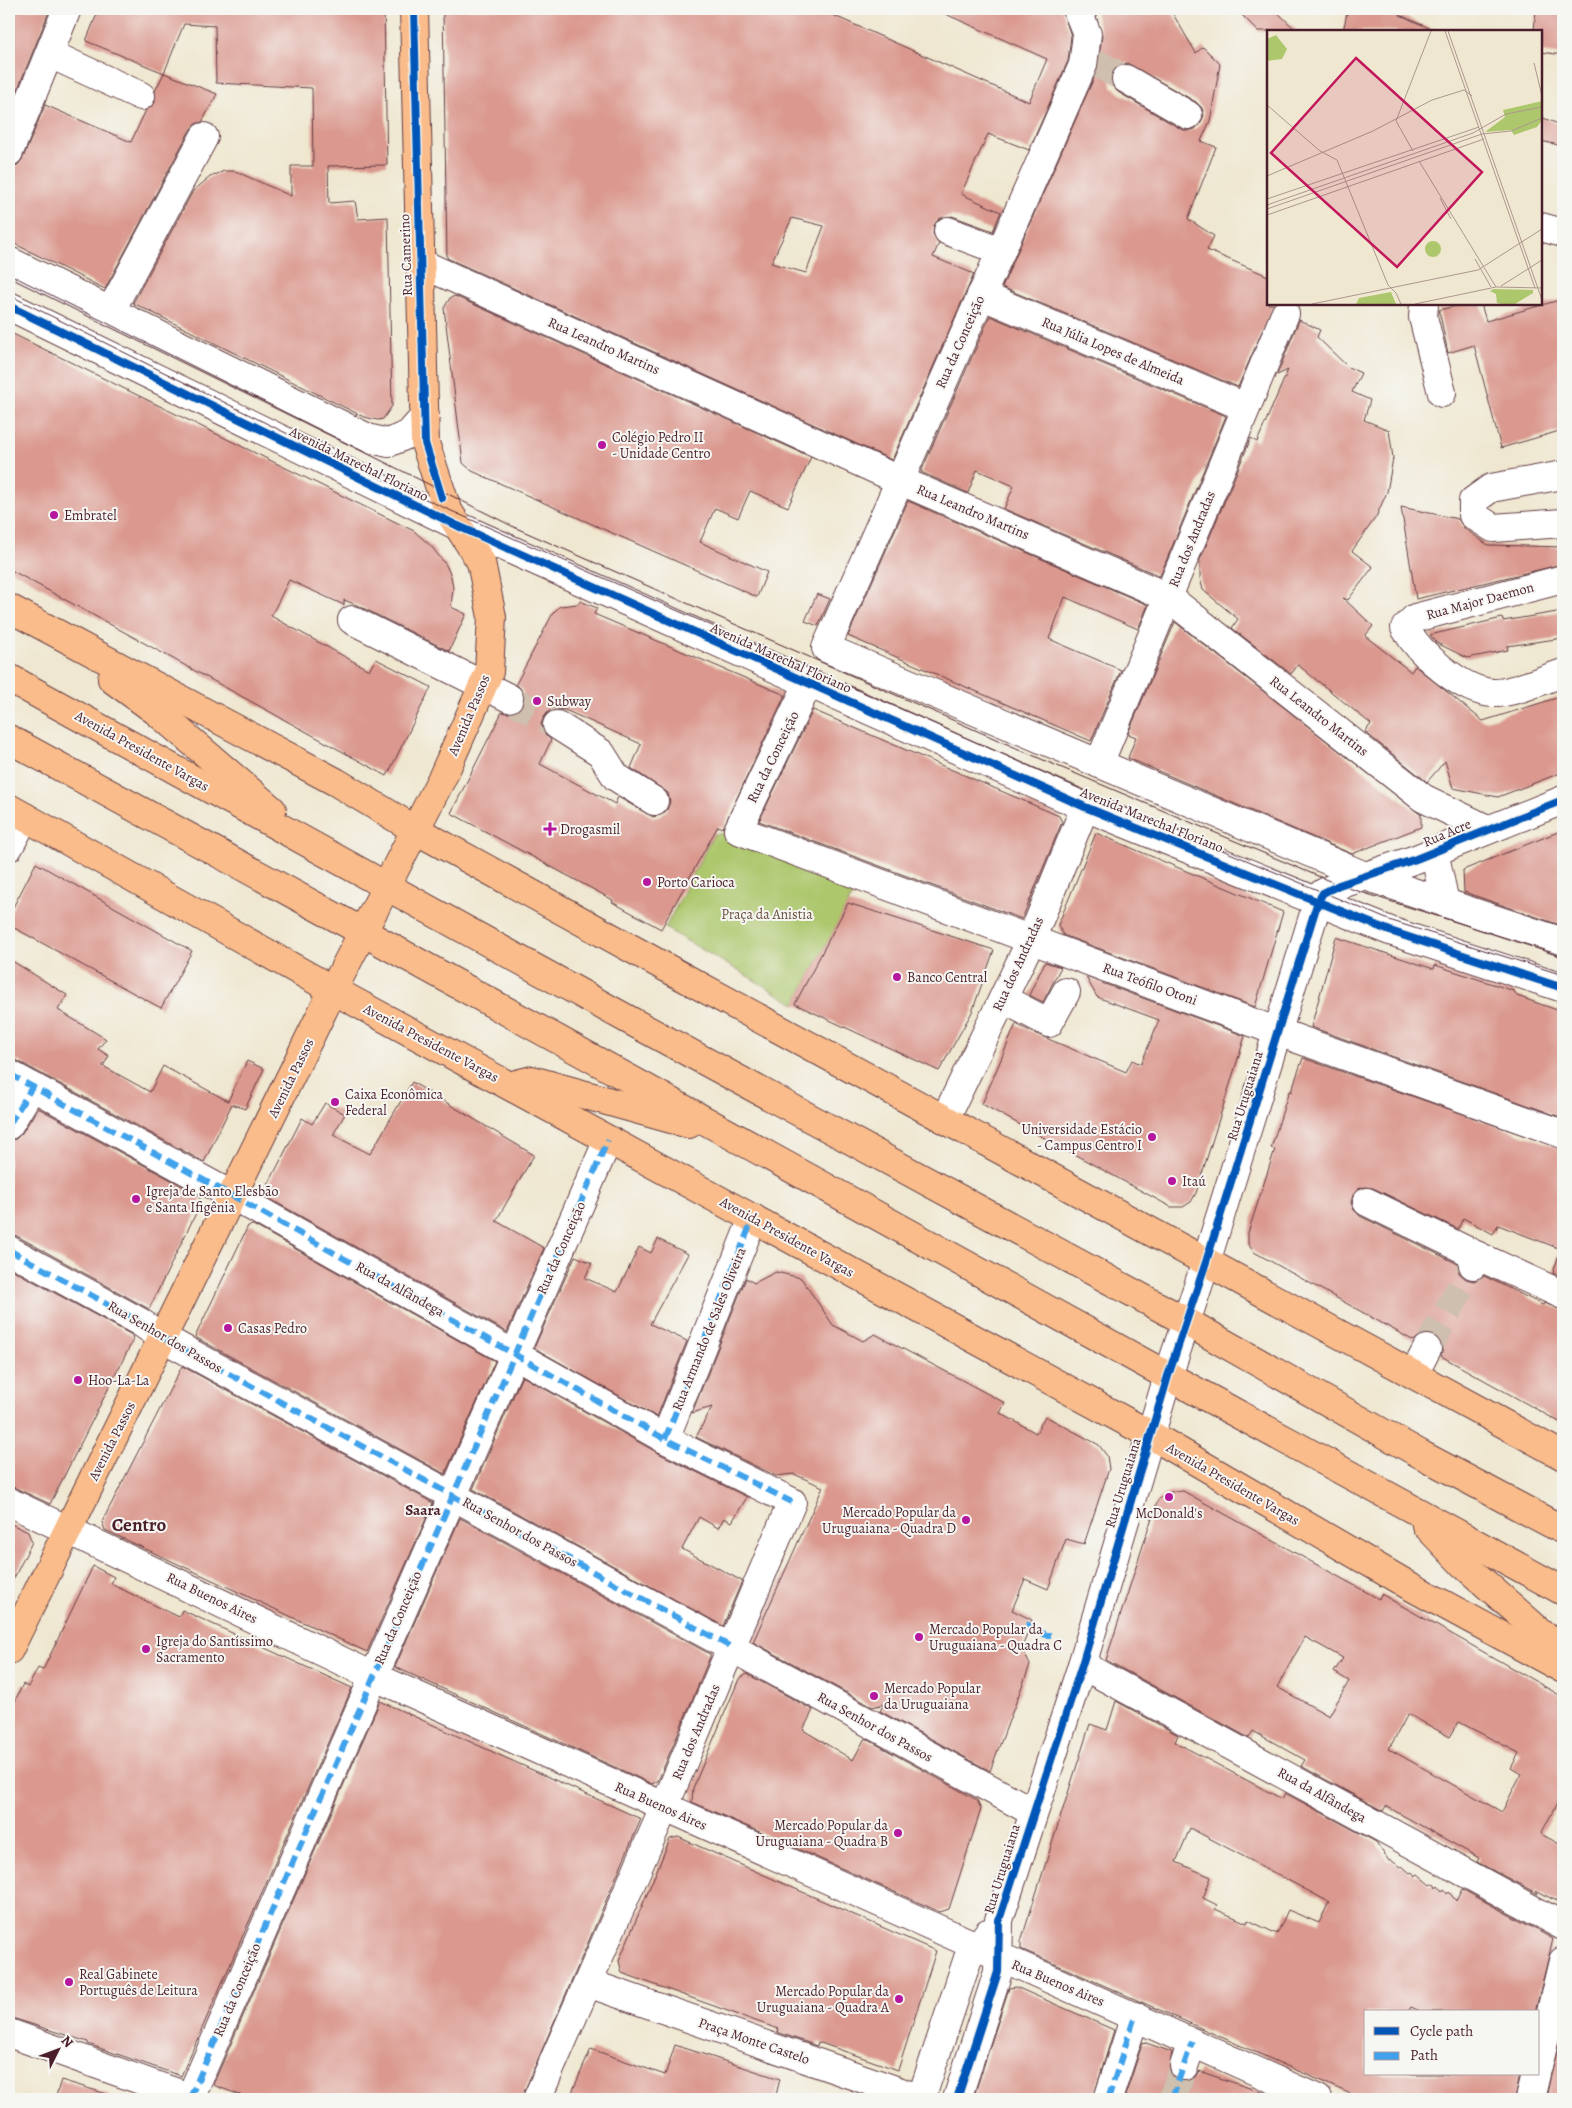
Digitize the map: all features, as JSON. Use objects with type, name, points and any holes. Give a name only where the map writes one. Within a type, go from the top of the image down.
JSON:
[{"type":"main road","name":"Rua Camerino","points":[[414,9],[418,262],[425,443],[442,498]]},
{"type":"main road","name":"Avenida Passos","points":[[11,1640],[163,1338],[333,990],[364,932],[414,829],[444,774],[489,672],[492,617],[481,562],[442,498]]},
{"type":"main road","points":[[17,612],[336,782],[414,829],[1563,1456]]},
{"type":"main road","points":[[17,612],[156,711],[221,765],[306,841]]},
{"type":"main road","name":"Avenida Presidente Vargas","points":[[9,678],[386,886],[1185,1321],[1422,1455],[1563,1530]]},
{"type":"main road","points":[[9,739],[1563,1591]]},
{"type":"main road","name":"Avenida Presidente Vargas","points":[[17,813],[333,990],[1151,1436],[1408,1585],[1563,1669]]},
{"type":"main road","points":[[510,1086],[532,1080],[736,1137]]},
{"type":"main road","points":[[1409,1508],[1463,1564],[1563,1652]]},
{"type":"street","points":[[9,152],[68,9]]},
{"type":"street","name":"Rua da Conceição","points":[[826,648],[1083,65],[1088,51],[1077,9]]},
{"type":"street","points":[[50,54],[141,96]]},
{"type":"street","points":[[1126,79],[1188,115]]},
{"type":"street","points":[[110,312],[204,137]]},
{"type":"street","points":[[1542,227],[1563,233]]},
{"type":"street","points":[[948,231],[1000,251]]},
{"type":"street","name":"Avenida Marechal Floriano","points":[[9,261],[368,438],[388,443],[409,434],[425,416]]},
{"type":"street","name":"Rua Leandro Martins","points":[[418,262],[899,480],[1168,597],[1423,798],[1487,829]]},
{"type":"street","name":"Rua Júlia Lopes de Almeida","points":[[981,295],[1246,407]]},
{"type":"street","points":[[1424,305],[1422,317],[1442,392]]},
{"type":"street","name":"Avenida Marechal Floriano","points":[[9,306],[458,526],[1085,807],[1329,893],[1390,931],[1563,988]]},
{"type":"street","name":"Rua dos Andradas","points":[[1099,764],[1285,314]]},
{"type":"street","points":[[1563,475],[1491,488],[1473,501],[1473,515],[1493,528],[1563,523]]},
{"type":"street","name":"Rua Major Daemon","points":[[1563,579],[1415,618],[1405,628],[1414,643],[1434,662],[1470,687],[1493,693],[1563,674]]},
{"type":"street","points":[[352,620],[509,698]]},
{"type":"street","name":"Avenida Marechal Floriano","points":[[826,648],[1365,876],[1563,942]]},
{"type":"street","name":"Rua da Conceição","points":[[738,830],[808,684]]},
{"type":"street","points":[[557,725],[600,753],[616,777],[654,801]]},
{"type":"street","name":"Rua Acre","points":[[1329,893],[1365,876],[1434,852],[1487,829],[1563,800]]},
{"type":"street","name":"Rua dos Andradas","points":[[945,1119],[1031,940],[1085,807]]},
{"type":"street","points":[[9,847],[17,813]]},
{"type":"street","name":"Rua Teófilo Otoni","points":[[738,830],[1278,1032],[1563,1134]]},
{"type":"street","points":[[1434,852],[1445,903]]},
{"type":"street","name":"Rua Uruguaiana","points":[[921,2099],[968,1958],[986,1951],[999,1920],[1082,1665],[1185,1321],[1206,1262],[1278,1032],[1329,893]]},
{"type":"street","points":[[1003,999],[1049,1023],[1066,992]]},
{"type":"street","points":[[9,1125],[20,1080]]},
{"type":"street","name":"Rua da Alfândega","points":[[20,1080],[233,1196],[665,1439],[792,1502]]},
{"type":"street","name":"Rua da Conceição","points":[[192,2099],[451,1495],[608,1140]]},
{"type":"street","points":[[1367,1202],[1476,1261],[1563,1295]]},
{"type":"street","name":"Rua Armando de Sales Oliveira","points":[[665,1439],[753,1218]]},
{"type":"street","name":"Rua Senhor dos Passos","points":[[9,1250],[140,1322],[163,1338],[1033,1812]]},
{"type":"street","points":[[1414,1374],[1427,1349]]},
{"type":"street","name":"Rua Buenos Aires","points":[[9,1502],[68,1528],[373,1676],[664,1808],[1135,2016],[1188,2054],[1318,2099]]},
{"type":"street","name":"Rua dos Andradas","points":[[537,2099],[664,1808],[792,1502]]},
{"type":"street","name":"Rua da Alfândega","points":[[1082,1665],[1563,1926]]},
{"type":"street","name":"Rua Uruguaiana","points":[[957,2099],[998,1972],[986,1951]]},
{"type":"street","points":[[1540,2058],[1563,1961]]},
{"type":"street","name":"Praça Monte Castelo","points":[[588,1983],[921,2099]]},
{"type":"street","points":[[1108,2099],[1135,2016]]},
{"type":"street","points":[[9,2033],[192,2099]]},
{"type":"street","points":[[1530,2099],[1536,2076]]},
{"type":"green space","name":"Praça da Anistia","points":[[734,833],[859,883],[795,1004],[665,928],[714,834]]},
{"type":"building","points":[[9,9],[50,9],[9,111]]},
{"type":"building","points":[[99,9],[162,9],[171,12],[171,9],[384,9],[387,165],[328,166],[329,203],[355,201],[358,219],[388,217],[392,406],[383,419],[378,420],[364,417],[133,303],[193,191],[210,177],[224,171],[235,171],[291,196],[291,166],[313,166],[312,88],[216,83],[215,26],[184,24],[164,73],[86,41]]},
{"type":"building","points":[[443,9],[819,9],[1029,102],[1047,59],[934,9],[1062,9],[1071,36],[1068,61],[1029,150],[988,134],[961,194],[1001,212],[993,231],[952,216],[939,219],[934,225],[933,234],[939,243],[933,257],[974,274],[892,460],[447,258]],"holes":[[[792,218],[824,226],[806,273],[771,263]]]},
{"type":"building","points":[[1094,9],[1170,9],[1196,53],[1203,47],[1220,64],[1210,121],[1201,141],[1216,147],[1188,219],[1214,236],[1207,250],[1267,276],[1267,305],[1274,305],[1238,387],[1002,287],[1097,71],[1102,36]],"holes":[[[1127,63],[1196,102],[1202,108],[1204,115],[1201,123],[1195,129],[1188,131],[1181,129],[1118,92],[1112,86],[1110,79],[1112,72],[1119,65]]]},
{"type":"building","points":[[1236,9],[1274,9],[1296,30],[1267,30],[1258,31]]},
{"type":"building","points":[[1348,9],[1402,9],[1400,15],[1434,30],[1343,30]]},
{"type":"building","points":[[1536,9],[1563,9],[1563,55],[1542,52],[1542,30],[1534,30]]},
{"type":"building","points":[[164,73],[217,94],[202,122],[195,124],[190,130],[105,289],[9,241],[9,167],[18,165],[23,158],[45,105],[131,142],[146,110],[155,103],[155,91]]},
{"type":"building","points":[[1542,117],[1563,126],[1563,146],[1542,141]]},
{"type":"building","name":"Colégio Pedro II - Unidade Centro","points":[[455,296],[811,457],[788,507],[750,491],[738,518],[715,508],[700,542],[767,572],[757,597],[472,471],[463,463],[444,308],[450,298]]},
{"type":"building","points":[[1563,299],[1563,430],[1501,448],[1474,345],[1448,353],[1439,310],[1460,305],[1481,305],[1486,321]]},
{"type":"building","points":[[990,316],[1226,416],[1160,576],[1004,509],[1014,486],[977,470],[968,493],[921,472]]},
{"type":"building","points":[[1299,320],[1320,330],[1317,337],[1348,367],[1361,373],[1352,392],[1370,400],[1364,420],[1389,430],[1393,458],[1387,492],[1376,517],[1352,551],[1373,567],[1348,600],[1343,598],[1373,626],[1365,636],[1411,672],[1415,666],[1483,721],[1563,696],[1563,772],[1498,797],[1453,788],[1445,761],[1427,782],[1365,732],[1371,724],[1298,665],[1291,674],[1232,628],[1238,619],[1203,590],[1200,578],[1200,560],[1251,438],[1257,442],[1288,370],[1277,375]]},
{"type":"building","points":[[9,332],[414,531],[431,546],[446,565],[451,576],[453,588],[451,607],[466,614],[449,651],[359,606],[344,600],[344,605],[289,580],[271,616],[369,670],[376,659],[431,687],[387,776],[9,569]]},
{"type":"building","points":[[908,501],[1148,605],[1138,629],[1065,597],[1049,639],[1121,670],[1091,741],[848,636]]},
{"type":"building","points":[[1401,507],[1458,519],[1464,528],[1488,545],[1563,547],[1563,564],[1416,599]]},
{"type":"building","points":[[817,594],[830,599],[818,626],[805,621]]},
{"type":"building","points":[[580,601],[597,608],[594,614],[785,695],[723,828],[718,826],[661,929],[612,902],[613,900],[451,813],[502,712],[510,714],[518,711],[523,705],[524,697],[522,690],[516,684],[553,613],[560,606],[578,604]],"holes":[[[565,710],[641,744],[631,768],[668,793],[670,802],[667,810],[661,815],[653,817],[618,797],[615,804],[540,764],[551,740],[543,732],[541,724],[544,717],[549,711]]]},
{"type":"building","points":[[1563,611],[1563,638],[1507,646],[1508,650],[1467,658],[1437,643],[1430,635],[1502,618],[1503,621]]},
{"type":"building","points":[[1175,622],[1421,815],[1421,827],[1352,854],[1128,758],[1136,737],[1128,734]]},
{"type":"building","points":[[813,710],[1059,816],[1062,822],[1022,919],[759,821]]},
{"type":"building","points":[[1563,830],[1563,926],[1464,892],[1463,870]]},
{"type":"building","points":[[1096,833],[1283,912],[1255,1007],[1063,935],[1058,925]]},
{"type":"building","points":[[36,863],[192,951],[161,1008],[9,925],[9,915]]},
{"type":"building","name":"Banco Central","points":[[848,903],[994,950],[972,1012],[939,1071],[795,1004]]},
{"type":"building","points":[[1336,937],[1434,969],[1435,965],[1514,991],[1517,996],[1563,1012],[1563,1118],[1311,1027]]},
{"type":"building","points":[[9,959],[67,995],[58,1010],[106,1039],[98,1049],[109,1056],[103,1066],[150,1092],[163,1066],[228,1101],[247,1061],[264,1069],[245,1109],[232,1104],[204,1162],[16,1060],[9,1058]]},
{"type":"building","points":[[1045,962],[1061,967],[1043,1002],[1029,995]]},
{"type":"building","points":[[1086,977],[1245,1036],[1196,1193],[1191,1202],[1183,1207],[1171,1207],[982,1104],[1016,1024],[1126,1072],[1132,1060],[1141,1064],[1159,1020],[1097,997]]},
{"type":"building","points":[[1303,1058],[1563,1149],[1563,1250],[1498,1225],[1493,1234],[1463,1218],[1458,1229],[1373,1188],[1365,1187],[1358,1189],[1353,1195],[1351,1203],[1354,1210],[1360,1216],[1458,1264],[1459,1273],[1466,1279],[1474,1281],[1484,1276],[1543,1305],[1544,1303],[1563,1310],[1563,1424],[1441,1356],[1443,1348],[1435,1335],[1426,1333],[1414,1341],[1254,1252],[1248,1244],[1248,1233],[1275,1149],[1271,1148],[1289,1091],[1291,1092]]},
{"type":"building","points":[[412,1082],[534,1155],[496,1221],[544,1248],[507,1332],[263,1195],[302,1118],[312,1124],[325,1103],[345,1114],[333,1135],[370,1154]]},
{"type":"building","points":[[38,1108],[199,1195],[201,1203],[149,1309],[17,1236],[9,1234],[9,1141],[16,1139],[22,1133]]},
{"type":"building","points":[[253,1225],[495,1361],[445,1474],[195,1337],[248,1226]]},
{"type":"building","points":[[658,1239],[688,1254],[650,1324],[687,1341],[657,1417],[534,1348],[575,1256],[592,1263],[585,1278],[617,1292],[639,1247],[651,1253]]},
{"type":"building","points":[[1559,1254],[1563,1255],[1563,1278],[1553,1273]]},
{"type":"building","points":[[9,1268],[132,1335],[133,1340],[50,1504],[9,1485]]},
{"type":"building","points":[[776,1272],[801,1278],[833,1325],[863,1341],[875,1334],[1005,1403],[1000,1413],[1036,1433],[1045,1416],[1099,1445],[1107,1456],[1109,1469],[1084,1544],[1066,1539],[1048,1589],[1025,1579],[1012,1610],[1032,1620],[1022,1648],[1030,1665],[990,1771],[880,1711],[884,1704],[873,1707],[753,1642],[823,1487],[794,1474],[776,1476],[696,1437],[712,1407],[692,1413],[746,1278],[754,1283]]},
{"type":"building","points":[[182,1366],[433,1503],[367,1652],[105,1530],[102,1522]]},
{"type":"building","points":[[522,1376],[658,1453],[747,1497],[732,1522],[724,1518],[718,1528],[699,1517],[682,1549],[742,1581],[723,1626],[473,1489]]},
{"type":"building","points":[[1183,1491],[1379,1599],[1381,1594],[1563,1697],[1563,1792],[1541,1834],[1563,1846],[1563,1905],[1477,1862],[1479,1858],[1386,1806],[1383,1811],[1301,1766],[1305,1760],[1253,1731],[1249,1738],[1106,1660],[1158,1499],[1170,1492]],"holes":[[[1305,1637],[1343,1658],[1334,1672],[1349,1681],[1329,1716],[1277,1687]],[[1408,1714],[1450,1737],[1459,1722],[1519,1753],[1511,1768],[1521,1774],[1502,1812],[1389,1749]]]},
{"type":"building","points":[[460,1518],[710,1654],[658,1781],[652,1784],[395,1667]]},
{"type":"building","points":[[9,1523],[28,1532],[32,1542],[9,1588]]},
{"type":"building","points":[[93,1566],[114,1577],[111,1584],[179,1617],[182,1610],[352,1688],[181,2076],[88,2044],[88,2042],[9,2017],[9,1714],[23,1684],[28,1687],[38,1668],[43,1670]]},
{"type":"building","points":[[747,1674],[813,1710],[803,1730],[853,1760],[865,1738],[977,1800],[981,1809],[949,1909],[940,1912],[692,1802],[693,1788],[739,1679]]},
{"type":"building","points":[[380,1701],[641,1819],[521,2099],[251,2099],[213,2085]]},
{"type":"building","points":[[1116,1701],[1178,1735],[1175,1742],[1282,1799],[1285,1793],[1376,1842],[1389,1861],[1391,1860],[1400,1867],[1402,1866],[1415,1876],[1418,1874],[1431,1885],[1434,1883],[1436,1888],[1438,1886],[1442,1891],[1444,1889],[1447,1894],[1449,1892],[1456,1901],[1462,1889],[1553,1939],[1535,2010],[1418,2010],[1411,2007],[1409,2010],[1364,2010],[1364,2076],[1520,2076],[1515,2099],[1362,2099],[1021,1949],[1021,1941],[1090,1724],[1107,1730]],"holes":[[[1190,1828],[1329,1902],[1319,1923],[1288,1910],[1277,1934],[1248,1920],[1247,1923],[1215,1909],[1217,1905],[1203,1898],[1211,1877],[1176,1862]]]},
{"type":"building","points":[[678,1837],[936,1951],[898,2070],[818,2042],[817,2046],[777,2032],[778,2029],[622,1973],[619,1961],[670,1839]]},
{"type":"building","points":[[1016,1987],[1114,2030],[1093,2099],[973,2099],[1009,1988]]},
{"type":"building","points":[[1563,2027],[1563,2099],[1546,2099],[1551,2074]]},
{"type":"building","points":[[1143,2042],[1172,2052],[1169,2070],[1173,2077],[1179,2081],[1188,2081],[1195,2077],[1199,2071],[1273,2096],[1273,2099],[1124,2099]]},
{"type":"building","points":[[675,2045],[780,2079],[775,2099],[569,2099],[591,2049],[665,2075]]},
{"type":"building","points":[[61,2080],[110,2095],[109,2099],[55,2099]]},
{"type":"tunnel","points":[[1094,62],[1126,79]]},
{"type":"tunnel","points":[[509,698],[557,725]]},
{"type":"tunnel","points":[[1427,1349],[1473,1265]]},
{"type":"tunnel","points":[[1172,2099],[1184,2066]]},
{"type":"tram line","points":[[9,274],[516,528],[1048,762],[1339,885],[1563,956]]},
{"type":"tram line","points":[[9,295],[322,451],[447,509],[1182,833],[1389,920],[1563,975]]},
{"type":"marked path","points":[[9,1074],[233,1196],[665,1439],[792,1502]]},
{"type":"marked path","points":[[9,1125],[32,1087]]},
{"type":"marked path","points":[[190,2098],[608,1140]]},
{"type":"marked path","points":[[665,1439],[753,1218]]},
{"type":"marked path","points":[[9,1250],[140,1322],[163,1338],[731,1647]]},
{"type":"marked path","points":[[1026,1624],[1046,1635],[1051,1635]]},
{"type":"marked path","points":[[1108,2099],[1135,2016]]},
{"type":"marked path","points":[[1172,2099],[1192,2042]]},
{"type":"cycle path","points":[[414,9],[425,443],[442,498]]},
{"type":"cycle path","points":[[9,306],[458,526],[1085,807],[1390,931],[1563,988]]},
{"type":"cycle path","points":[[957,2099],[998,1972],[999,1920],[1082,1665],[1168,1376],[1206,1262],[1318,901],[1323,893],[1339,885],[1416,859],[1563,800]]},
{"type":"place","name":"Colégio Pedro II - Unidade Centro","points":[[602,445]]},
{"type":"place","name":"Embratel","points":[[54,515]]},
{"type":"place","name":"Subway","points":[[537,701]]},
{"type":"place","name":"Drogasmil","points":[[550,829]]},
{"type":"place","name":"Porto Carioca","points":[[647,882]]},
{"type":"place","name":"Banco Central","points":[[897,977]]},
{"type":"place","name":"Caixa Econômica Federal","points":[[335,1102]]},
{"type":"place","name":"Universidade Estácio - Campus Centro I","points":[[1152,1137]]},
{"type":"place","name":"Itaú","points":[[1172,1181]]},
{"type":"place","name":"Igreja de Santo Elesbão e Santa Ifigênia","points":[[136,1199]]},
{"type":"place","name":"Casas Pedro","points":[[228,1328]]},
{"type":"place","name":"Hoo-La-La","points":[[78,1380]]},
{"type":"place","name":"McDonald's","points":[[1169,1497]]},
{"type":"place","name":"Mercado Popular da Uruguaiana - Quadra D","points":[[966,1520]]},
{"type":"place","name":"Mercado Popular da Uruguaiana - Quadra C","points":[[919,1637]]},
{"type":"place","name":"Igreja do Santíssimo Sacramento","points":[[146,1649]]},
{"type":"place","name":"Mercado Popular da Uruguaiana","points":[[874,1696]]},
{"type":"place","name":"Mercado Popular da Uruguaiana - Quadra B","points":[[898,1833]]},
{"type":"place","name":"Real Gabinete Português de Leitura","points":[[69,1982]]},
{"type":"place","name":"Mercado Popular da Uruguaiana - Quadra A","points":[[899,1999]]},
{"type":"district","name":"Saara","points":[[423,1510]]},
{"type":"district","name":"Centro","points":[[139,1525]]}]
